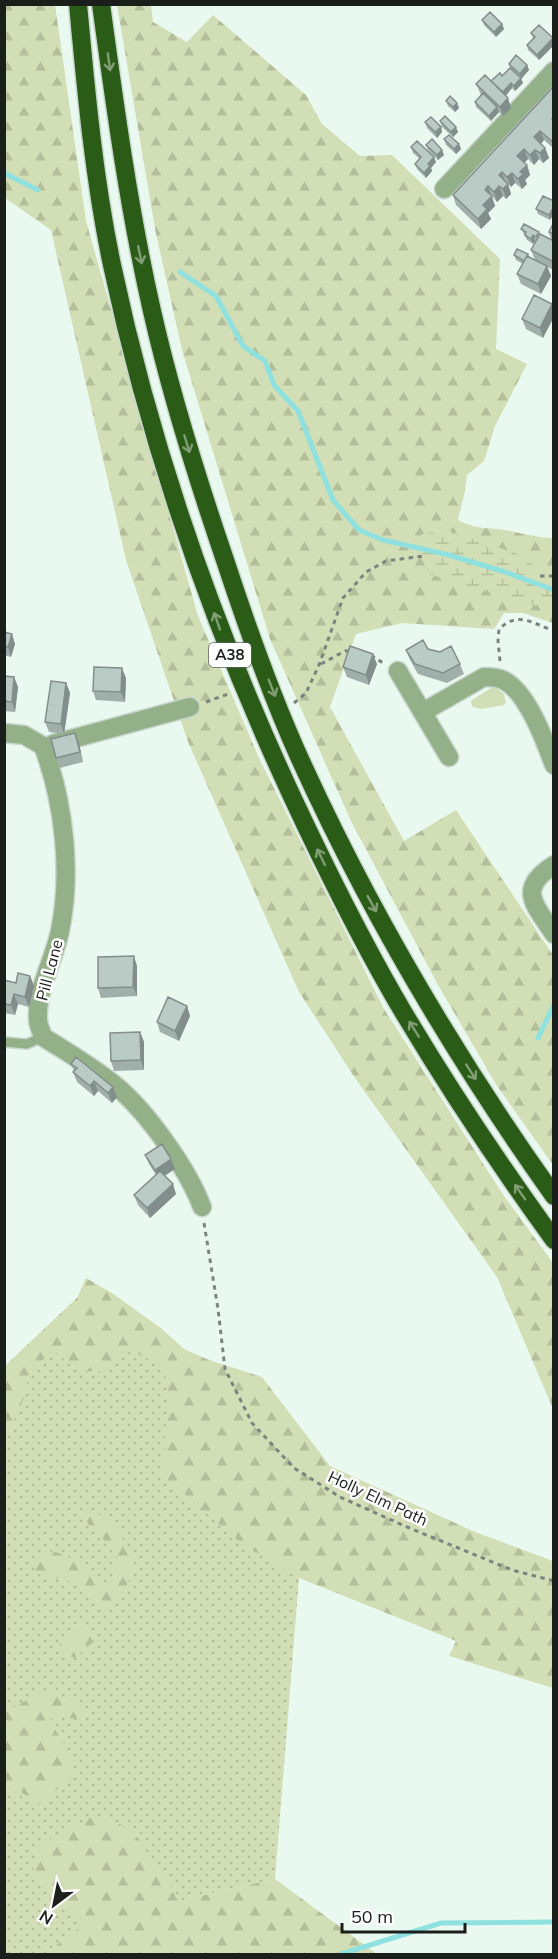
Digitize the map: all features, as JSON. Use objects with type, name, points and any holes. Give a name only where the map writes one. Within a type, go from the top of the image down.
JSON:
[{"type":"highway","name":"A38","points":[[78,4],[89,111],[112,263],[139,378],[174,499],[224,640],[278,766],[340,896],[411,1024],[492,1154],[554,1240]]},
{"type":"highway","name":"A38","points":[[101,4],[133,222],[152,311],[176,405],[200,485],[247,626],[300,758],[357,876],[428,1005],[520,1148],[554,1196]]},
{"type":"street","points":[[444,189],[554,71]]},
{"type":"street","points":[[398,671],[449,757]]},
{"type":"street","points":[[423,712],[484,677],[496,677],[506,681],[516,690],[527,707],[554,765]]},
{"type":"street","points":[[4,733],[24,735],[43,746],[190,707]]},
{"type":"street","name":"Pill Lane","points":[[43,746],[59,799],[64,836],[64,904],[60,932],[40,999],[38,1021],[43,1037]]},
{"type":"street","points":[[554,865],[536,878],[532,890],[534,902],[554,934]]},
{"type":"street","points":[[43,1037],[80,1059],[118,1088],[149,1122],[187,1173],[201,1207]]},
{"type":"lane","points":[[4,1042],[27,1044],[43,1037]]},
{"type":"path","points":[[294,702],[306,693],[319,665],[343,598],[366,572],[386,561],[423,556]]},
{"type":"path","points":[[540,576],[554,576]]},
{"type":"path","points":[[496,677],[500,656],[499,628],[508,620],[519,619],[554,631]]},
{"type":"path","points":[[319,665],[345,651],[358,651]]},
{"type":"path","points":[[367,654],[398,671]]},
{"type":"path","points":[[190,707],[231,693]]},
{"type":"path","name":"Holly Elm Path","points":[[201,1207],[218,1309],[225,1369],[252,1423],[294,1468],[340,1497],[407,1527],[512,1570],[554,1581]]},
{"type":"green space","points":[[5,5],[55,5],[86,221],[198,616],[259,758],[384,1009],[502,1193],[553,1263],[553,1409],[497,1277],[355,1078],[299,992],[188,742],[126,560],[51,230],[5,198]]},
{"type":"green space","points":[[117,5],[151,5],[153,22],[187,42],[213,15],[306,95],[322,124],[360,156],[392,155],[500,259],[496,349],[527,364],[495,426],[484,461],[467,475],[458,520],[476,527],[553,538],[553,623],[523,613],[504,613],[494,629],[402,623],[356,634],[330,707],[404,841],[456,810],[553,955],[553,1165],[497,1086],[438,985],[351,821],[270,639],[182,350],[156,234]]},
{"type":"green space","points":[[446,530],[527,557],[540,576],[553,579],[553,611],[429,574],[421,549],[422,534]]},
{"type":"green space","points":[[495,687],[504,694],[506,702],[504,705],[481,709],[473,707],[472,700]]},
{"type":"green space","points":[[86,1278],[112,1293],[162,1329],[184,1349],[209,1360],[262,1377],[330,1466],[475,1532],[553,1561],[553,1688],[449,1656],[456,1641],[299,1578],[241,1543],[163,1476],[168,1388],[160,1368],[132,1351],[117,1358],[105,1371],[79,1371],[55,1352],[34,1365],[27,1378],[27,1391],[5,1440],[5,1366],[77,1298]]},
{"type":"green space","points":[[77,1298],[198,1373],[299,1578],[275,1879],[88,1922],[44,1954],[5,1954],[5,1366]]},
{"type":"green space","points":[[88,1510],[101,1516],[111,1525],[127,1546],[134,1561],[129,1581],[108,1610],[94,1603],[86,1593],[66,1579],[45,1578],[35,1571],[35,1560],[46,1551],[70,1558],[103,1585],[111,1577],[119,1560],[101,1536],[90,1527],[84,1517]]},
{"type":"green space","points":[[84,1625],[95,1632],[93,1642],[75,1658],[61,1653],[60,1643]]},
{"type":"green space","points":[[45,1689],[58,1693],[87,1711],[85,1719],[52,1717],[50,1721],[74,1760],[70,1779],[38,1804],[21,1792],[5,1791],[5,1710],[13,1708]]},
{"type":"green space","points":[[91,1817],[120,1824],[139,1839],[151,1860],[168,1880],[179,1901],[275,1879],[377,1954],[44,1954],[87,1922],[52,1898],[33,1870],[40,1845]]},
{"type":"building","points":[[490,12],[502,24],[494,32],[482,20]]},
{"type":"building","points":[[539,25],[553,38],[537,55],[527,45],[535,37],[531,33]]},
{"type":"building","points":[[516,55],[527,65],[520,74],[509,64]]},
{"type":"building","points":[[510,68],[521,78],[514,86],[511,83],[503,92],[491,81],[500,73],[502,76]]},
{"type":"building","points":[[485,75],[508,98],[500,107],[476,84]]},
{"type":"building","points":[[554,86],[554,117],[552,119],[554,120],[554,143],[540,131],[534,137],[545,148],[540,153],[535,150],[530,155],[524,149],[517,156],[527,165],[520,172],[523,174],[518,179],[512,173],[507,177],[502,172],[499,175],[508,184],[503,189],[499,186],[494,192],[488,186],[485,190],[492,196],[483,205],[487,209],[478,219],[453,195]]},
{"type":"building","points":[[483,93],[497,107],[489,116],[475,102]]},
{"type":"building","points":[[450,96],[457,103],[453,107],[446,101]]},
{"type":"building","points":[[445,116],[456,127],[451,132],[440,121]]},
{"type":"building","points":[[431,117],[441,127],[435,132],[425,122]]},
{"type":"building","points":[[449,135],[459,144],[454,149],[444,139]]},
{"type":"building","points":[[432,139],[442,150],[437,155],[426,145]]},
{"type":"building","points":[[417,141],[434,157],[424,173],[415,164],[421,157],[411,147]]},
{"type":"building","points":[[543,196],[554,201],[549,215],[536,209]]},
{"type":"building","points":[[554,222],[554,234],[549,232]]},
{"type":"building","points":[[524,224],[539,232],[536,237],[533,235],[531,239],[525,235],[526,232],[521,229]]},
{"type":"building","points":[[540,234],[554,241],[554,262],[531,250]]},
{"type":"building","points":[[517,249],[528,254],[524,261],[514,255]]},
{"type":"building","points":[[527,256],[547,266],[538,284],[517,274]]},
{"type":"building","points":[[534,295],[552,304],[540,328],[522,319]]},
{"type":"building","points":[[4,632],[12,634],[8,647],[4,646]]},
{"type":"building","points":[[423,640],[428,649],[440,652],[451,646],[460,664],[443,673],[415,664],[406,650]]},
{"type":"building","points":[[350,646],[373,654],[366,675],[343,667]]},
{"type":"building","points":[[94,667],[122,668],[121,692],[93,691]]},
{"type":"building","points":[[4,676],[14,677],[12,702],[4,701]]},
{"type":"building","points":[[51,681],[66,683],[61,724],[45,722]]},
{"type":"building","points":[[75,733],[80,752],[56,758],[51,739]]},
{"type":"building","points":[[134,956],[133,987],[98,988],[98,957]]},
{"type":"building","points":[[18,973],[30,976],[25,997],[14,994],[11,1005],[4,1004],[4,980],[16,983]]},
{"type":"building","points":[[168,997],[187,1006],[175,1031],[157,1022]]},
{"type":"building","points":[[140,1032],[141,1060],[111,1061],[110,1033]]},
{"type":"building","points":[[76,1057],[113,1087],[108,1093],[94,1081],[90,1086],[73,1072],[77,1068],[71,1064]]},
{"type":"building","points":[[162,1144],[171,1159],[155,1170],[145,1155]]},
{"type":"building","points":[[160,1171],[173,1184],[147,1208],[134,1195]]},
{"type":"waterway","points":[[4,173],[38,190]]},
{"type":"waterway","points":[[180,272],[216,296],[243,346],[265,361],[274,385],[298,411],[333,500],[359,530],[383,540],[449,555],[502,571],[554,590]]},
{"type":"waterway","points":[[538,1038],[554,1004]]},
{"type":"waterway","points":[[341,1954],[441,1923],[554,1922]]}]
